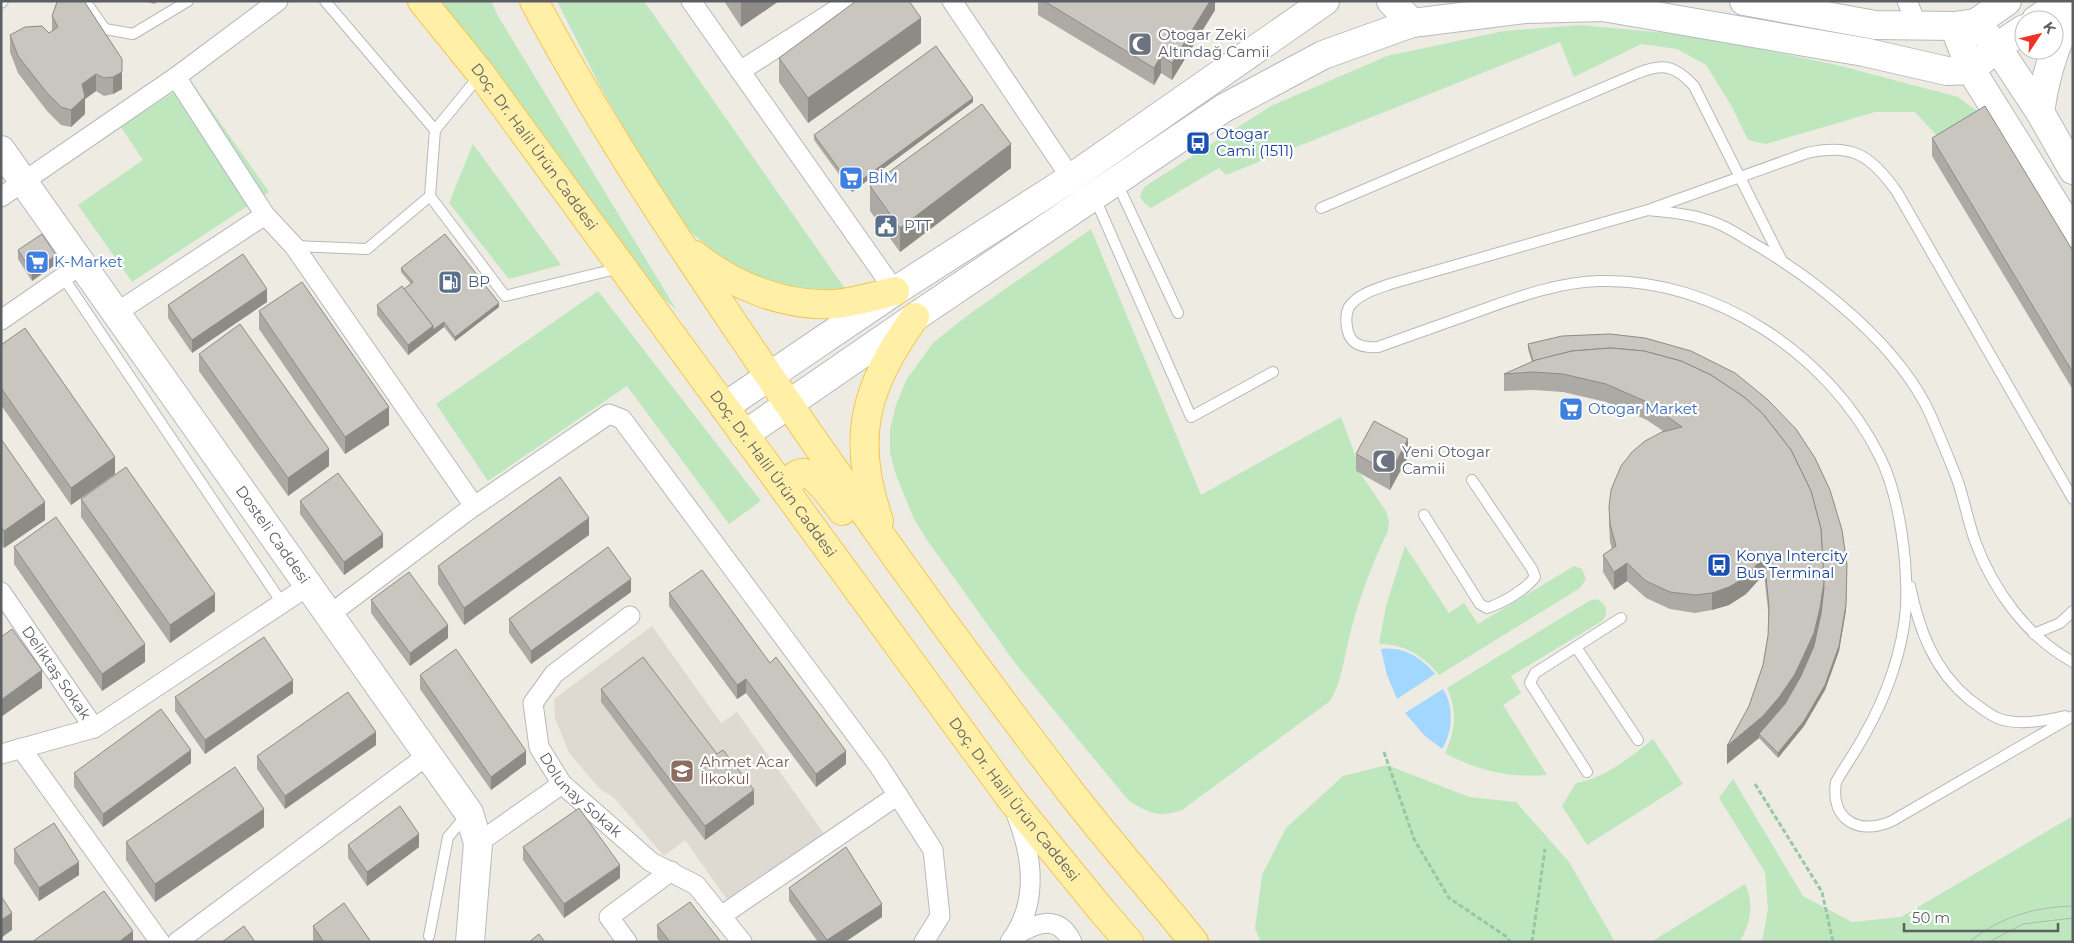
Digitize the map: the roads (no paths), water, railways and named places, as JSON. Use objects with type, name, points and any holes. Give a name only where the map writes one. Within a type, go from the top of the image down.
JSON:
[{"type":"main road","name":"Doç. Dr. Halil Ürün Caddesi","points":[[422,1],[481,74],[1010,798],[1129,942]]},
{"type":"main road","points":[[534,1],[607,131],[678,242],[769,377],[889,548],[1071,793],[1194,942]]},
{"type":"main road","points":[[678,242],[714,270],[742,285],[770,296],[807,303],[834,304],[860,300],[895,291]]},
{"type":"main road","points":[[889,548],[868,485],[864,455],[866,426],[871,395],[882,366],[915,317]]},
{"type":"main road","points":[[786,493],[789,482],[794,476],[802,473],[810,474],[819,481],[861,534],[875,543],[889,548]]},
{"type":"street","points":[[1,197],[176,77],[278,1]]},
{"type":"street","points":[[691,1],[895,291]]},
{"type":"street","points":[[740,71],[850,1]]},
{"type":"street","points":[[952,1],[1071,178]]},
{"type":"street","points":[[724,407],[895,291],[1071,178],[1325,1]]},
{"type":"street","points":[[1391,1],[1412,23]]},
{"type":"street","points":[[1744,1],[1875,25],[1912,13],[1965,24],[1997,47],[2040,112],[2073,170]]},
{"type":"street","points":[[1965,24],[2007,1]]},
{"type":"street","points":[[2051,10],[2064,1]]},
{"type":"street","points":[[744,435],[1224,108],[1323,55],[1412,23],[1466,9],[1603,7],[1864,52],[1947,71],[1971,70],[2014,35]]},
{"type":"street","points":[[2040,112],[2043,89],[2061,32],[2073,12]]},
{"type":"street","points":[[1965,24],[1971,70],[2073,232]]},
{"type":"street","points":[[176,77],[264,215],[294,246],[474,506]]},
{"type":"street","name":"Dosteli Caddesi","points":[[1,150],[24,182],[72,271],[116,312],[469,813],[478,843],[470,942]]},
{"type":"street","points":[[116,312],[264,215]]},
{"type":"street","points":[[1,320],[72,271]]},
{"type":"street","points":[[329,614],[474,506],[609,414],[622,420],[879,766],[933,850],[940,916],[924,942]]},
{"type":"street","points":[[1,754],[94,728],[308,586]]},
{"type":"street","name":"Deliktaş Sokak","points":[[1,592],[94,728]]},
{"type":"street","name":"Dolunay Sokak","points":[[630,616],[554,674],[533,703],[539,747],[562,784],[650,862],[696,885],[742,942]]},
{"type":"street","points":[[21,748],[160,942]]},
{"type":"street","points":[[177,942],[428,755]]},
{"type":"street","points":[[478,843],[562,784]]},
{"type":"street","points":[[721,916],[898,795]]},
{"type":"street","points":[[1010,798],[1026,839],[1031,869],[1031,895],[1024,917],[1011,939]]},
{"type":"street","points":[[627,942],[610,917],[671,871]]},
{"type":"street","points":[[1011,939],[1028,928],[1042,923],[1057,924],[1068,932],[1072,942]]},
{"type":"lane","points":[[85,1],[106,29],[133,34],[188,1]]},
{"type":"lane","points":[[325,1],[435,130]]},
{"type":"lane","points":[[1321,208],[1655,66],[1670,67],[1684,75],[1694,86],[1782,260]]},
{"type":"lane","points":[[481,74],[435,130],[430,196],[505,296],[622,268]]},
{"type":"lane","points":[[2073,498],[1897,192],[1884,174],[1868,161],[1850,151],[1829,148],[1807,153],[1648,210],[1370,290],[1348,308],[1346,320],[1347,334],[1353,343],[1365,348],[1378,347],[1522,296],[1573,283],[1629,282],[1676,291],[1713,302],[1763,329],[1786,344],[1821,376],[1854,414],[1881,458],[1890,484],[1905,563],[1920,626],[1944,675],[1962,693],[1998,718],[2033,722],[2073,715]]},
{"type":"lane","points":[[1104,188],[1178,313]]},
{"type":"lane","points":[[1104,188],[1191,417],[1273,372]]},
{"type":"lane","points":[[294,246],[367,248],[430,196]]},
{"type":"lane","points":[[1648,210],[1677,213],[1705,219],[1732,231],[1782,260],[1870,332],[1913,383],[1930,413],[1957,480],[1975,542],[1989,572],[2021,621],[2042,642],[2073,662]]},
{"type":"lane","points":[[72,271],[282,603]]},
{"type":"lane","points":[[1424,515],[1480,604],[1487,608],[1496,605],[1530,583],[1534,577],[1532,569],[1472,480]]},
{"type":"lane","points":[[1905,563],[1906,608],[1896,660],[1875,715],[1836,782],[1834,794],[1844,816],[1852,823],[1863,828],[1872,828],[1892,821],[2073,715]]},
{"type":"lane","points":[[2034,634],[2060,623],[2073,611]]},
{"type":"lane","points":[[1587,772],[1530,683],[1535,673],[1621,618]]},
{"type":"lane","points":[[1576,647],[1638,740]]},
{"type":"lane","points":[[429,936],[448,837],[469,813]]},
{"type":"water","points":[[1381,649],[1397,649],[1411,654],[1435,674],[1397,699],[1387,675]]},
{"type":"water","points":[[1443,689],[1449,703],[1451,719],[1446,742],[1442,749],[1424,735],[1405,713]]},
{"type":"tram line","points":[[1969,942],[1993,926],[2018,915],[2031,911],[2073,906]]},
{"type":"tram line","points":[[1989,942],[2023,924],[2073,918]]},
{"type":"place","name":"Otogar Zeki Altındağ Camii","points":[[1140,44]]},
{"type":"place","name":"Otogar Cami (1511)","points":[[1198,143]]},
{"type":"place","name":"BİM","points":[[851,178]]},
{"type":"place","name":"PTT","points":[[886,226]]},
{"type":"place","name":"K-Market","points":[[37,262]]},
{"type":"place","name":"BP","points":[[450,282]]},
{"type":"place","name":"Otogar Market","points":[[1571,409]]},
{"type":"place","name":"Yeni Otogar Camii","points":[[1384,461]]},
{"type":"place","name":"Konya Intercity Bus Terminal","points":[[1719,565]]},
{"type":"place","name":"Ahmet Acar İlkokul","points":[[682,771]]}]
